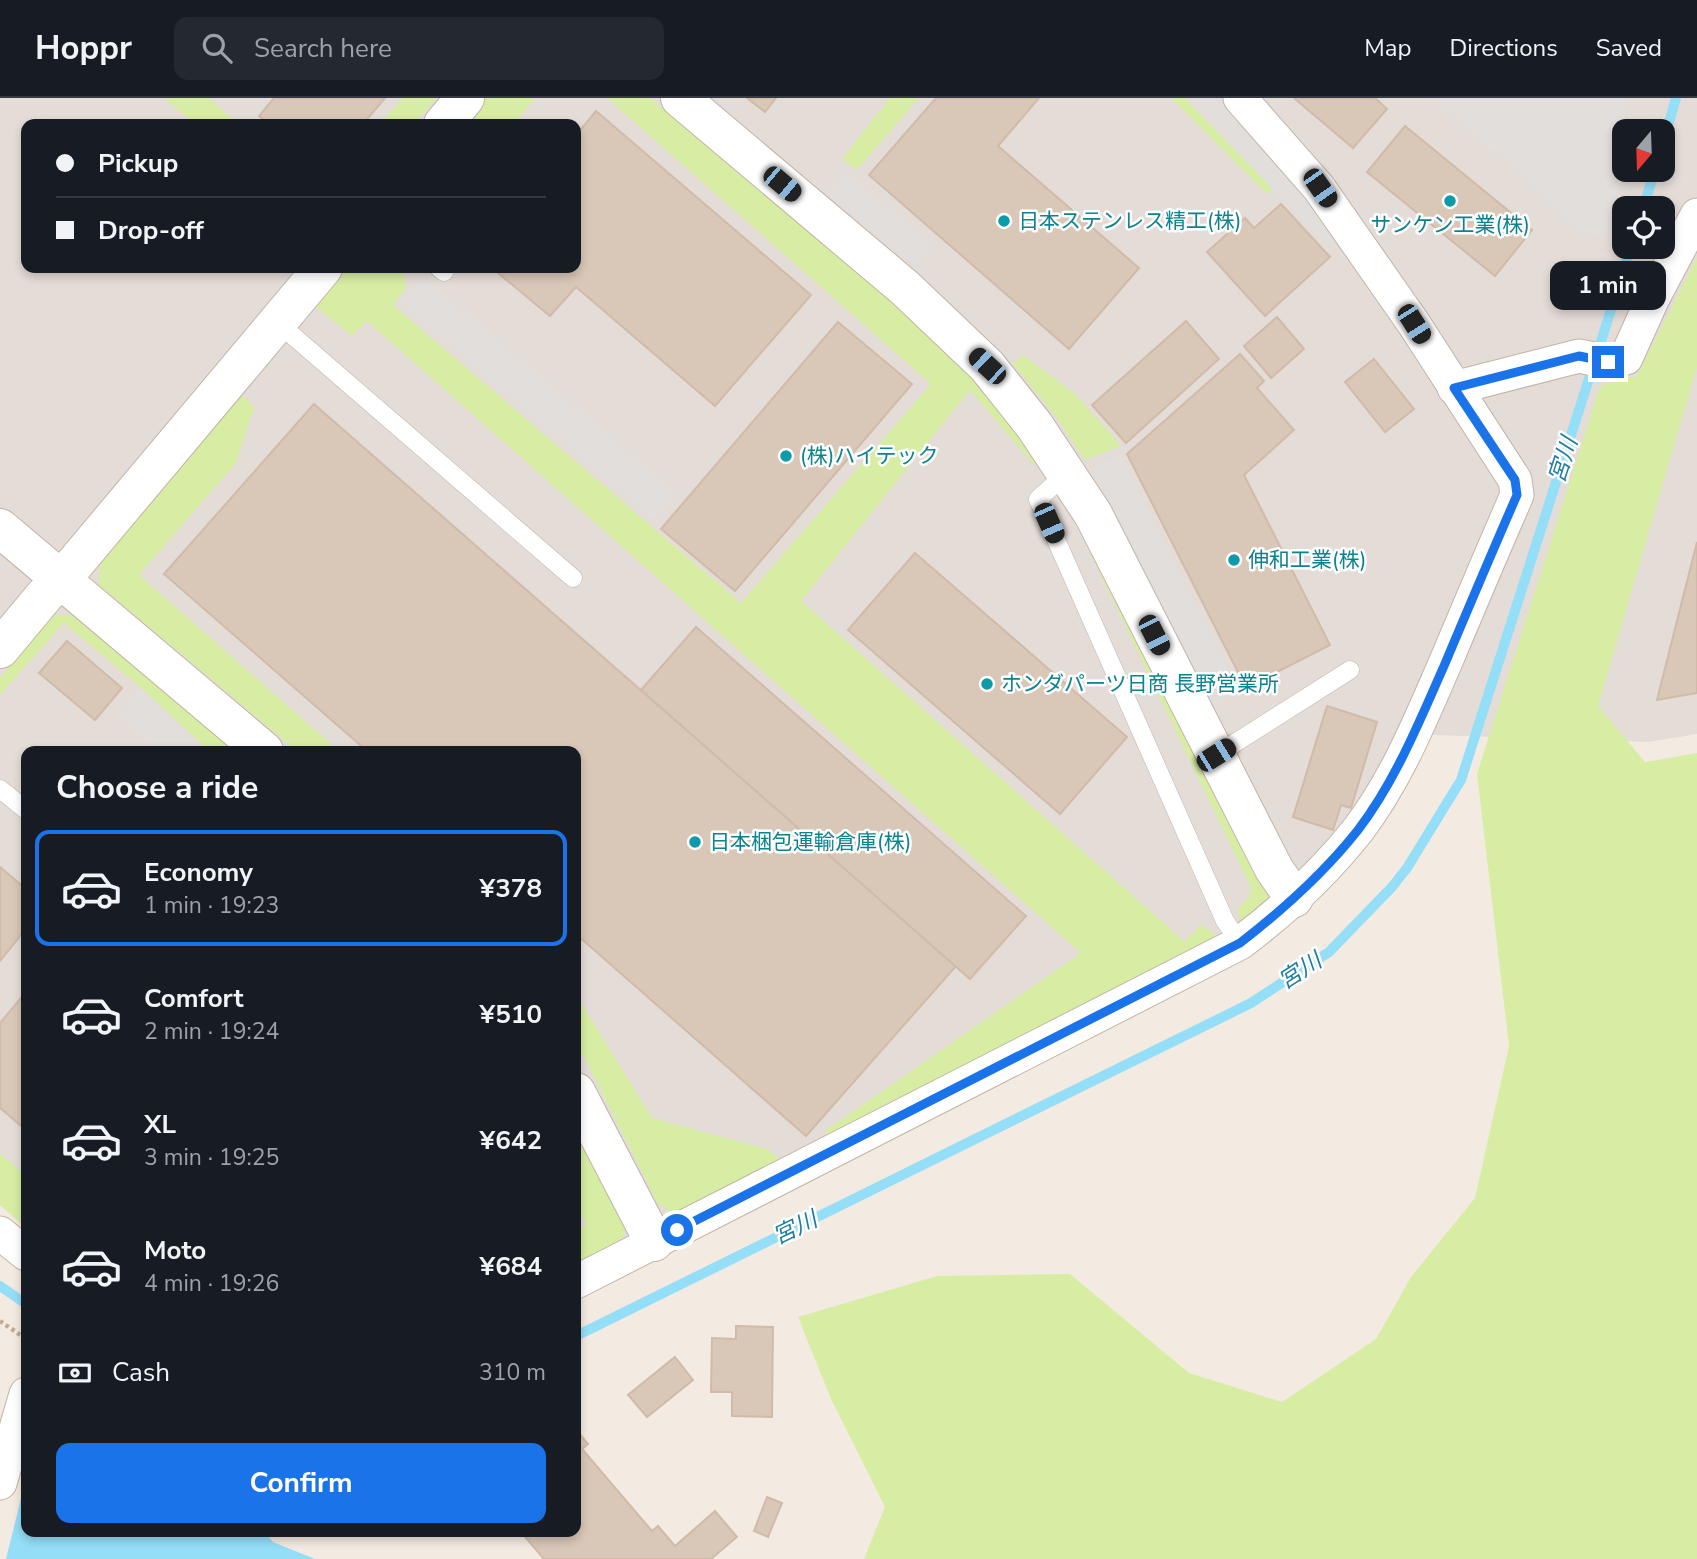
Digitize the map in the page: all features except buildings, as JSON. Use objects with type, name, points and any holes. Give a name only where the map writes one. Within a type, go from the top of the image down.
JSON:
[{"type":"street","points":[[447,119],[465,98]]},
{"type":"street","points":[[680,98],[905,288],[987,366],[1034,425],[1093,514],[1274,869],[1294,898]]},
{"type":"street","points":[[581,1279],[1240,943],[1275,916],[1321,874],[1359,828],[1391,781],[1412,739],[1517,495],[1515,480],[1414,324],[1320,188],[1240,98]]},
{"type":"street","points":[[1454,388],[1594,359],[1626,358],[1653,298],[1697,215]]},
{"type":"street","points":[[0,649],[319,273]]},
{"type":"street","points":[[0,528],[258,746]]},
{"type":"street","points":[[581,1102],[654,1242]]},
{"type":"street","points":[[0,1233],[21,1250]]},
{"type":"street","points":[[0,1483],[21,1411]]},
{"type":"lane","points":[[277,322],[573,578]]},
{"type":"lane","points":[[1066,474],[1038,499],[1225,921],[1240,943]]},
{"type":"lane","points":[[1216,755],[1350,670]]},
{"type":"lane","points":[[0,789],[21,806]]},
{"type":"path","points":[[0,1321],[21,1336]]},
{"type":"shaded area","points":[[0,98],[1697,98],[1697,734],[1649,742],[1403,734],[1352,819],[1315,865],[1221,939],[581,1264],[581,746],[21,746],[21,1224],[0,1205]]},
{"type":"shaded area","points":[[1185,98],[1220,98],[1302,186],[1341,240],[1330,248]]},
{"type":"shaded area","points":[[1433,98],[1626,98],[1625,119],[1612,119],[1612,182],[1621,182],[1617,196],[1612,196],[1612,212],[1605,237],[1575,230],[1498,151],[1478,141]]},
{"type":"shaded area","points":[[844,172],[935,246],[917,268],[826,194]]},
{"type":"shaded area","points":[[423,277],[675,493],[652,519],[400,303]]},
{"type":"shaded area","points":[[1120,454],[1240,692],[1212,706],[1092,468]]},
{"type":"shaded area","points":[[141,688],[204,746],[155,746],[118,715]]},
{"type":"green space","points":[[164,98],[208,98],[233,119],[189,119]]},
{"type":"green space","points":[[403,98],[437,98],[418,119],[384,119]]},
{"type":"green space","points":[[486,98],[535,98],[518,119],[467,119]]},
{"type":"green space","points":[[607,98],[650,98],[921,326],[978,382],[1040,460],[1039,465],[1034,465],[970,390],[801,601],[1185,942],[1201,924],[1221,939],[829,1136],[825,1131],[1081,953],[367,321],[352,336],[316,307],[343,273],[403,273],[406,288],[393,305],[741,603],[931,384]]},
{"type":"green space","points":[[890,98],[919,98],[857,170],[842,159]]},
{"type":"green space","points":[[1171,98],[1185,98],[1272,188],[1267,194]]},
{"type":"green space","points":[[1697,257],[1697,367],[1598,706],[1645,762],[1697,753],[1697,1559],[864,1559],[885,1507],[831,1399],[798,1317],[937,1276],[1070,1274],[1189,1373],[1282,1402],[1376,1339],[1411,1277],[1475,1198],[1509,1046],[1477,774],[1600,386],[1637,376]]},
{"type":"green space","points":[[1023,355],[1075,394],[1121,446],[1085,460],[1054,414],[1013,364]]},
{"type":"green space","points":[[241,394],[254,407],[236,463],[139,575],[333,746],[291,746],[99,585],[99,565]]},
{"type":"green space","points":[[1087,539],[1272,889],[1268,903],[1242,923],[1237,910],[1249,897],[1251,888],[1085,542]]},
{"type":"green space","points":[[74,615],[232,746],[204,746],[141,688],[64,623],[0,695],[0,678],[51,616]]},
{"type":"green space","points":[[581,1003],[652,1118],[767,1149],[781,1160],[676,1214],[658,1204],[581,1053]]},
{"type":"green space","points":[[581,1134],[627,1223],[621,1245],[581,1265],[581,1228],[586,1224],[581,1214]]},
{"type":"green space","points":[[0,1153],[21,1172],[21,1224],[0,1205]]},
{"type":"water","points":[[21,1498],[21,1537],[269,1537],[273,1542],[315,1559],[6,1559]]},
{"type":"waterway","name":"宮川","points":[[1670,119],[1676,98]]},
{"type":"waterway","name":"宮川","points":[[1647,196],[1651,182]]},
{"type":"waterway","name":"宮川","points":[[581,1334],[1251,1003],[1329,952],[1407,868],[1461,780],[1627,259]]},
{"type":"waterway","name":"宮川","points":[[0,1286],[21,1301]]},
{"type":"place","name":"サンケン工業(株)","points":[[1450,201]]},
{"type":"place","name":"日本ステンレス精工(株)","points":[[1004,221]]},
{"type":"place","name":"(株)ハイテック","points":[[786,456]]},
{"type":"place","name":"伸和工業(株)","points":[[1234,560]]},
{"type":"place","name":"ホンダパーツ日商 長野営業所","points":[[987,684]]},
{"type":"place","name":"日本梱包運輸倉庫(株)","points":[[695,842]]},
{"type":"route","points":[[677,1230],[1240,943],[1275,916],[1321,874],[1359,828],[1391,781],[1412,739],[1517,495],[1515,480],[1454,388],[1579,356],[1608,362]]}]
